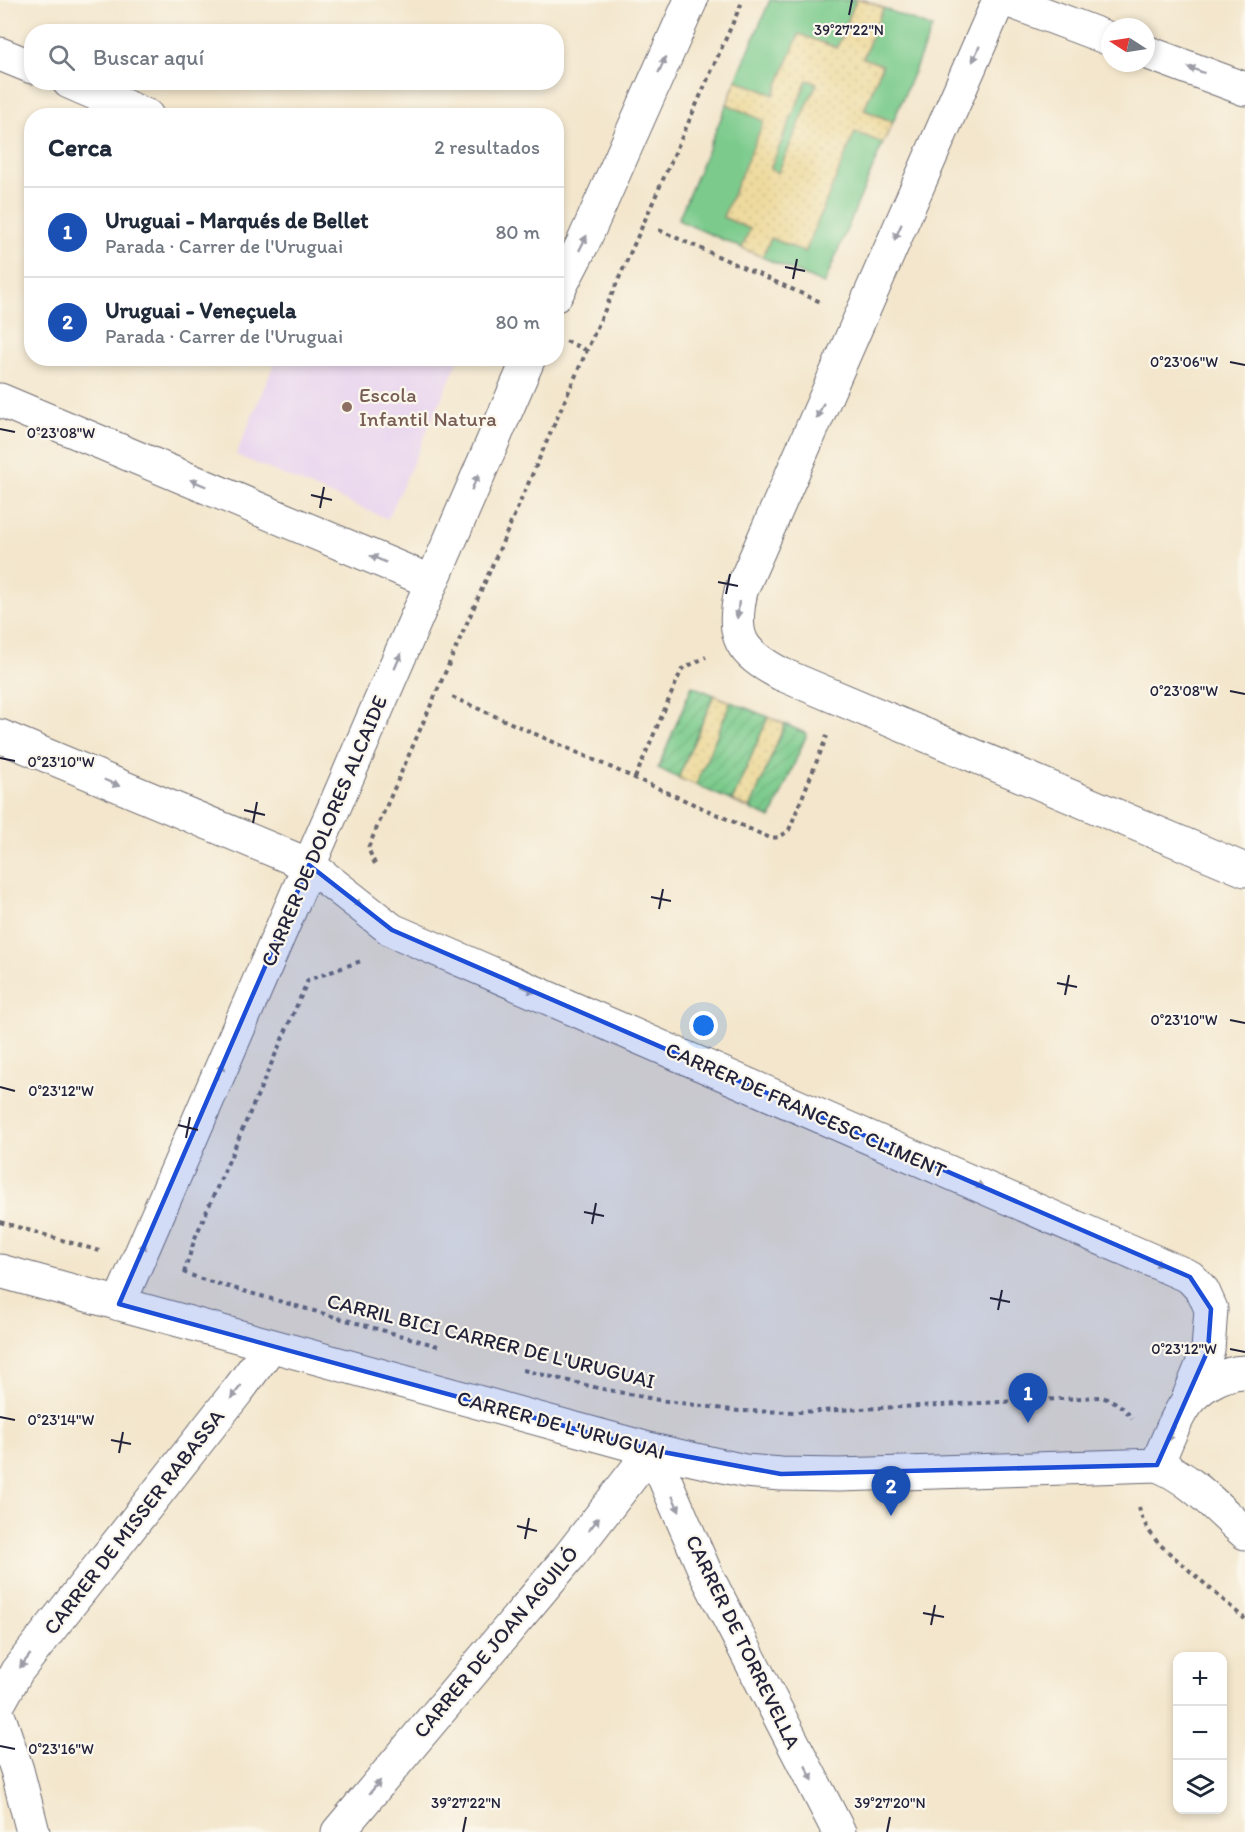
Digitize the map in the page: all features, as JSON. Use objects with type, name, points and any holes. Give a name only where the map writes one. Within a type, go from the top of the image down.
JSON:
[{"type":"street","points":[[999,0],[741,591],[737,610],[737,624],[741,639],[748,652],[758,662],[781,674],[1245,870]]},
{"type":"street","points":[[1006,0],[1101,36]]},
{"type":"street","points":[[564,278],[583,243],[688,1]]},
{"type":"street","points":[[0,54],[24,64]]},
{"type":"street","points":[[1155,55],[1245,89]]},
{"type":"street","points":[[87,90],[129,108]]},
{"type":"street","name":"CARRER DE DOLORES ALCAIDE","points":[[119,1304],[526,366]]},
{"type":"street","points":[[0,400],[432,582]]},
{"type":"street","name":"CARRER DE FRANCESC CLIMENT","points":[[0,736],[309,865],[392,930],[1190,1277],[1203,1291],[1211,1309],[1208,1350],[1186,1404]]},
{"type":"street","name":"CARRER DE L'URUGUAI","points":[[0,1271],[652,1450],[745,1471],[839,1475],[1147,1465]]},
{"type":"street","name":"CARRER DE MISSER RABASSA","points":[[0,1701],[17,1671],[271,1346]]},
{"type":"street","points":[[1245,1372],[1234,1372],[1212,1381],[1186,1404],[1147,1465],[1174,1472],[1245,1533]]},
{"type":"street","name":"CARRER DE JOAN AGUILÓ","points":[[338,1832],[568,1558],[652,1450]]},
{"type":"street","name":"CARRER DE TORREVELLA","points":[[652,1450],[707,1576],[839,1832]]},
{"type":"street","points":[[0,1720],[17,1770],[33,1832]]},
{"type":"path","points":[[376,869],[369,848],[743,0]]},
{"type":"path","points":[[659,230],[833,308]]},
{"type":"path","points":[[564,341],[587,350]]},
{"type":"path","points":[[635,778],[682,669],[706,657]]},
{"type":"path","points":[[452,698],[770,838],[780,837],[789,830],[830,730]]},
{"type":"path","points":[[184,1273],[195,1238],[308,980],[371,958]]},
{"type":"path","points":[[0,1222],[108,1253]]},
{"type":"path","name":"CARRIL BICI CARRER DE L'URUGUAI","points":[[176,1270],[446,1348]]},
{"type":"path","name":"CARRIL BICI CARRER DE L'URUGUAI","points":[[512,1367],[597,1388],[707,1408],[739,1411],[799,1412],[1101,1397],[1114,1400],[1125,1407],[1133,1420]]},
{"type":"path","points":[[1139,1507],[1142,1519],[1158,1543],[1245,1619]]},
{"type":"highlighted area","points":[[309,865],[392,930],[1190,1277],[1211,1309],[1208,1350],[1157,1465],[781,1474],[652,1450],[119,1304]]},
{"type":"shaded area","name":"Escola Infantil Natura","points":[[273,366],[456,366],[388,519],[236,455]]},
{"type":"green space","points":[[770,0],[856,0],[837,48],[799,35],[774,95],[736,80]]},
{"type":"green space","points":[[883,8],[932,28],[893,122],[864,110],[882,66],[863,58]]},
{"type":"green space","points":[[807,79],[817,82],[779,173],[770,169]]},
{"type":"green space","points":[[727,104],[765,121],[723,217],[751,229],[742,248],[678,220]]},
{"type":"green space","points":[[855,131],[883,143],[824,284],[762,257],[771,238],[805,252]]},
{"type":"green space","points":[[692,686],[714,695],[678,778],[658,768]]},
{"type":"green space","points":[[731,702],[768,717],[732,801],[696,785]]},
{"type":"green space","points":[[785,724],[807,734],[771,818],[750,809]]},
{"type":"sand","points":[[856,0],[865,0],[883,8],[863,58],[882,65],[864,110],[893,122],[883,143],[855,132],[805,252],[771,238],[762,257],[742,248],[750,229],[723,217],[764,121],[727,104],[736,80],[774,95],[799,34],[837,48]],"holes":[[[807,80],[817,83],[778,173],[770,169]]]},
{"type":"sand","points":[[714,695],[731,702],[696,785],[678,778]]},
{"type":"sand","points":[[768,717],[785,724],[750,809],[732,801]]},
{"type":"place","name":"Escola Infantil Natura","points":[[347,407]]},
{"type":"place","name":"Uruguai - Marqués de Bellet","points":[[1028,1423]]},
{"type":"place","name":"Uruguai - Veneçuela","points":[[891,1516]]}]
